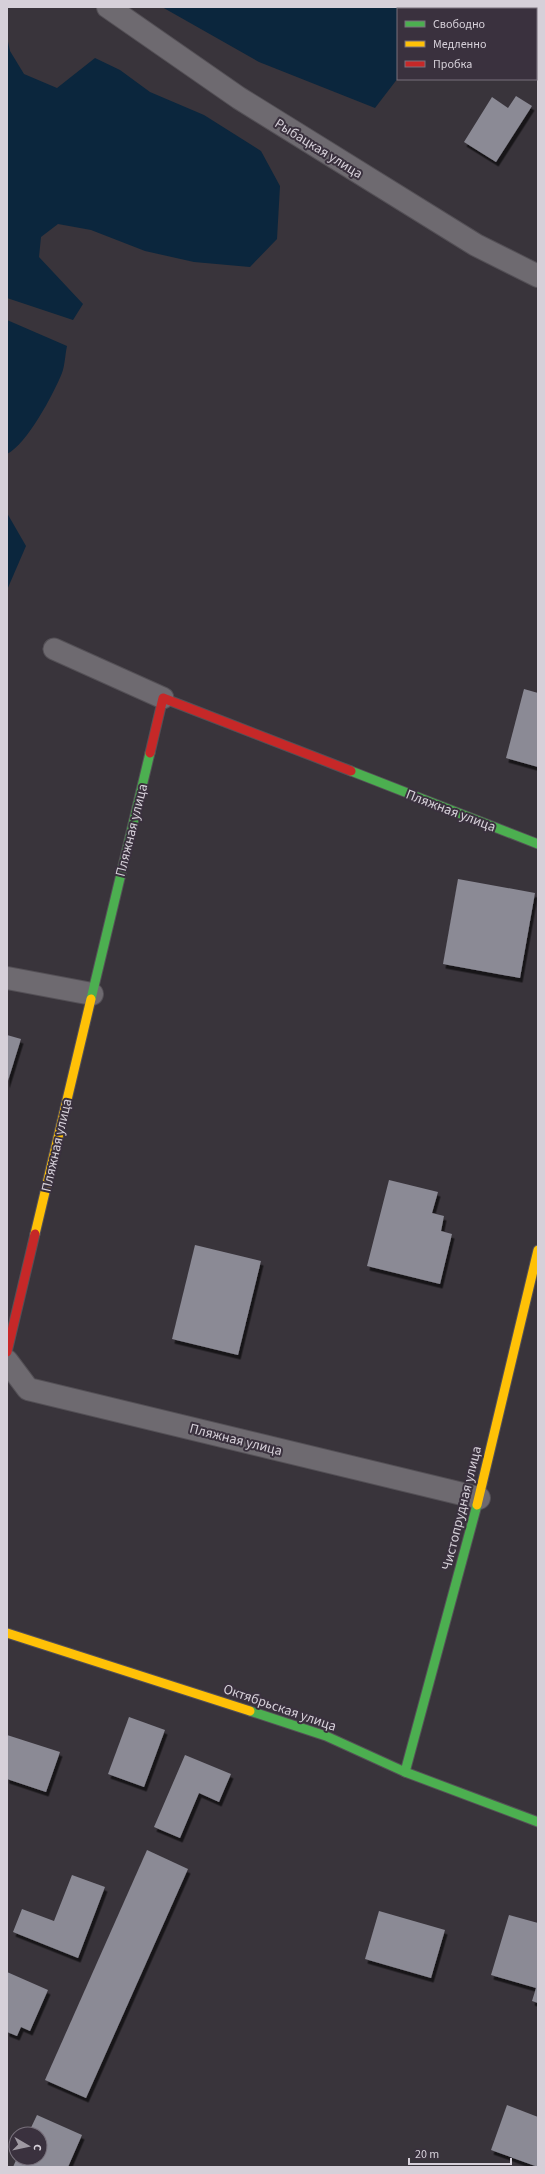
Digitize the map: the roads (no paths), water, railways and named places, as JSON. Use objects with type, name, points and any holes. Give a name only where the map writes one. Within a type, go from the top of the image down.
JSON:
[{"type":"street","name":"Рыбацкая улица","points":[[108,7],[238,98],[476,245],[538,276]]},
{"type":"street","name":"Пляжная улица","points":[[7,1352],[163,698],[538,844]]},
{"type":"street","points":[[7,978],[92,994]]},
{"type":"street","name":"Чистопрудная улица","points":[[405,1772],[479,1498],[538,1250]]},
{"type":"street","name":"Пляжная улица","points":[[7,1361],[28,1388],[479,1498]]},
{"type":"street","name":"Октябрьская улица","points":[[7,1633],[326,1736],[405,1772],[538,1822]]},
{"type":"lane","points":[[54,649],[163,698]]},
{"type":"water","points":[[162,7],[452,7],[397,8],[397,79],[375,108],[259,62]]},
{"type":"water","points":[[7,37],[10,51],[24,74],[57,88],[95,58],[120,70],[150,92],[204,115],[261,151],[280,186],[277,239],[250,267],[194,262],[145,251],[91,230],[58,224],[41,237],[39,257],[83,304],[73,320],[7,298]]},
{"type":"water","points":[[7,320],[67,346],[62,373],[46,406],[23,440],[15,449],[7,454]]},
{"type":"water","points":[[7,513],[26,546],[7,590]]}]
